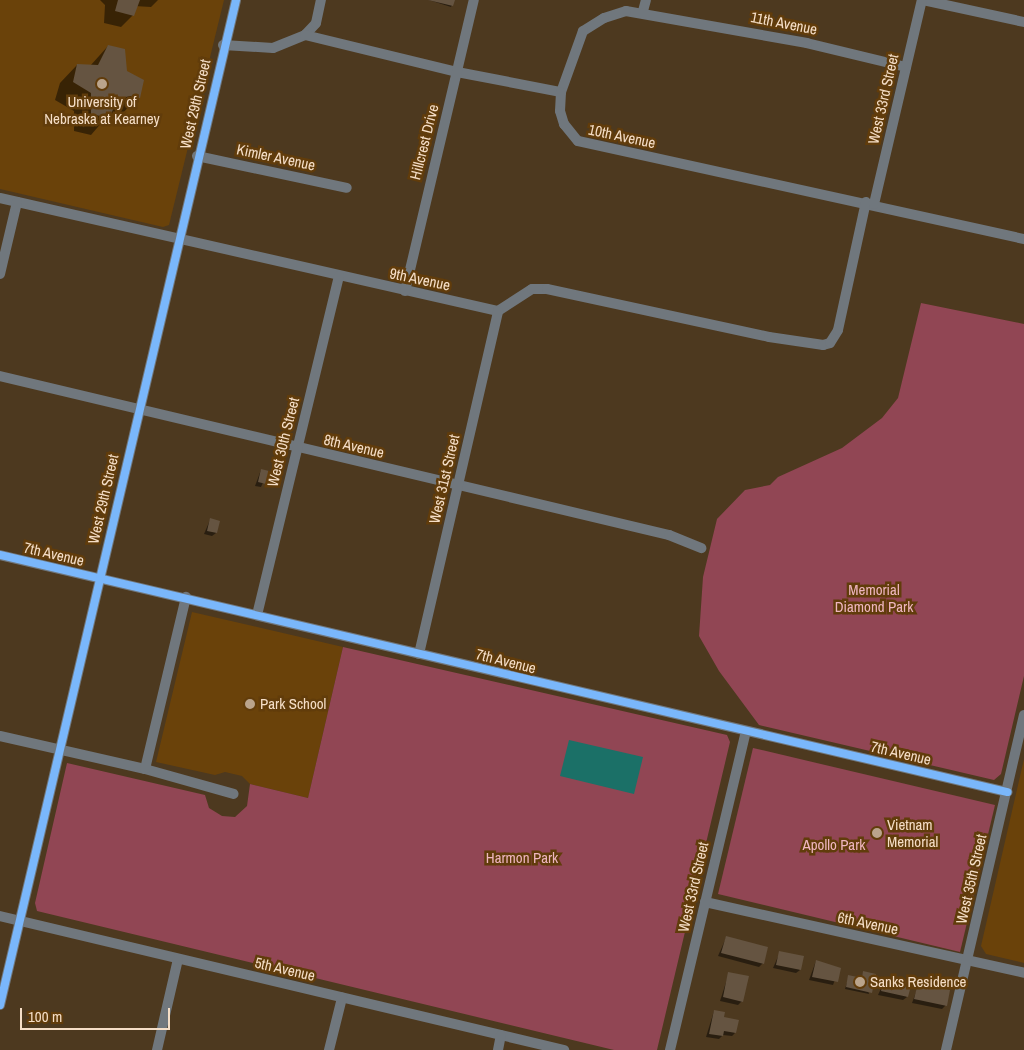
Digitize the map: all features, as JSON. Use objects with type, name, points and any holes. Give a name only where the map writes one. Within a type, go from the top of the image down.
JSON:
[{"type":"street","name":"West 29th Street","points":[[0,1005],[223,45],[236,0]]},
{"type":"street","points":[[223,45],[273,48],[305,35],[316,23],[322,0]]},
{"type":"street","name":"Hillcrest Drive","points":[[405,291],[474,0]]},
{"type":"street","points":[[643,11],[646,0]]},
{"type":"street","points":[[922,0],[1024,22]]},
{"type":"street","name":"West 33rd Street","points":[[498,311],[532,289],[546,289],[769,337],[809,344],[830,343],[838,330],[922,0]]},
{"type":"street","name":"11th Avenue","points":[[560,92],[584,31],[604,18],[626,11],[643,11],[807,43],[906,67]]},
{"type":"street","points":[[305,35],[457,72],[560,92]]},
{"type":"street","name":"10th Avenue","points":[[560,92],[560,111],[564,124],[578,142],[870,203],[1024,239]]},
{"type":"street","name":"Kimler Avenue","points":[[198,156],[347,188]]},
{"type":"street","name":"9th Avenue","points":[[0,198],[498,311]]},
{"type":"street","points":[[0,274],[17,202]]},
{"type":"street","name":"West 30th Street","points":[[257,615],[339,276]]},
{"type":"street","name":"West 31st Street","points":[[419,654],[498,311]]},
{"type":"street","name":"8th Avenue","points":[[0,376],[669,535],[701,548]]},
{"type":"street","name":"7th Avenue","points":[[0,555],[186,597],[419,654],[1006,792]]},
{"type":"street","points":[[145,769],[186,597]]},
{"type":"street","name":"West 35th Street","points":[[946,1050],[1024,715]]},
{"type":"street","name":"West 33rd Street","points":[[670,1050],[746,731]]},
{"type":"street","points":[[0,736],[145,769],[234,794]]},
{"type":"street","name":"6th Avenue","points":[[705,902],[1024,973]]},
{"type":"street","name":"5th Avenue","points":[[0,916],[178,960],[564,1050]]},
{"type":"street","points":[[157,1050],[178,960]]},
{"type":"street","points":[[330,1050],[342,998]]},
{"type":"street","points":[[498,1050],[501,1035]]},
{"type":"shaded area","name":"University of Nebraska at Kearney","points":[[0,0],[224,0],[169,225],[163,227],[0,189]]},
{"type":"shaded area","name":"Park School","points":[[192,612],[343,647],[308,798],[250,784],[242,776],[225,772],[215,775],[156,762]]},
{"type":"shaded area","points":[[1024,759],[1024,963],[986,954],[981,946]]},
{"type":"green space","name":"Memorial Diamond Park","points":[[921,303],[1024,324],[1024,676],[1001,774],[994,780],[759,725],[719,671],[699,636],[703,577],[717,519],[745,490],[770,485],[778,477],[842,448],[882,418],[898,398]]},
{"type":"green space","name":"Harmon Park","points":[[343,647],[727,735],[730,742],[657,1050],[614,1050],[37,911],[35,903],[67,763],[205,795],[209,808],[222,816],[235,817],[247,806],[250,784],[308,798]]},
{"type":"green space","name":"Apollo Park","points":[[753,748],[995,805],[960,952],[718,894]]},
{"type":"water","points":[[569,740],[643,757],[634,794],[560,776]]},
{"type":"building","points":[[118,0],[140,0],[134,16],[115,11]]},
{"type":"building","points":[[428,0],[455,0],[453,6]]},
{"type":"building","points":[[108,45],[125,49],[127,71],[144,80],[140,98],[130,96],[118,99],[109,118],[91,114],[91,93],[73,82],[77,64],[98,65]]},
{"type":"building","points":[[261,469],[269,471],[266,484],[258,482]]},
{"type":"building","points":[[210,518],[220,521],[217,533],[207,531]]},
{"type":"building","points":[[726,936],[768,947],[764,964],[721,953]]},
{"type":"building","points":[[779,951],[804,956],[801,970],[776,965]]},
{"type":"building","points":[[816,960],[841,968],[838,982],[812,977]]},
{"type":"building","name":"Sanks Residence","points":[[863,971],[876,974],[872,993],[846,987],[848,975],[862,978]]},
{"type":"building","points":[[728,972],[749,976],[743,1002],[723,997]]},
{"type":"building","points":[[896,978],[912,982],[908,997],[881,991],[884,979],[895,981]]},
{"type":"building","points":[[918,983],[950,990],[947,1006],[914,999]]},
{"type":"building","points":[[714,1010],[725,1012],[724,1017],[739,1020],[736,1033],[724,1031],[723,1036],[709,1034]]},
{"type":"cycle path","points":[[0,1005],[236,0]]},
{"type":"cycle path","points":[[0,555],[1007,792]]},
{"type":"place","name":"University of Nebraska at Kearney","points":[[102,84]]},
{"type":"place","name":"Park School","points":[[250,704]]},
{"type":"place","name":"Vietnam Memorial","points":[[877,833]]},
{"type":"place","name":"Sanks Residence","points":[[860,982]]}]
